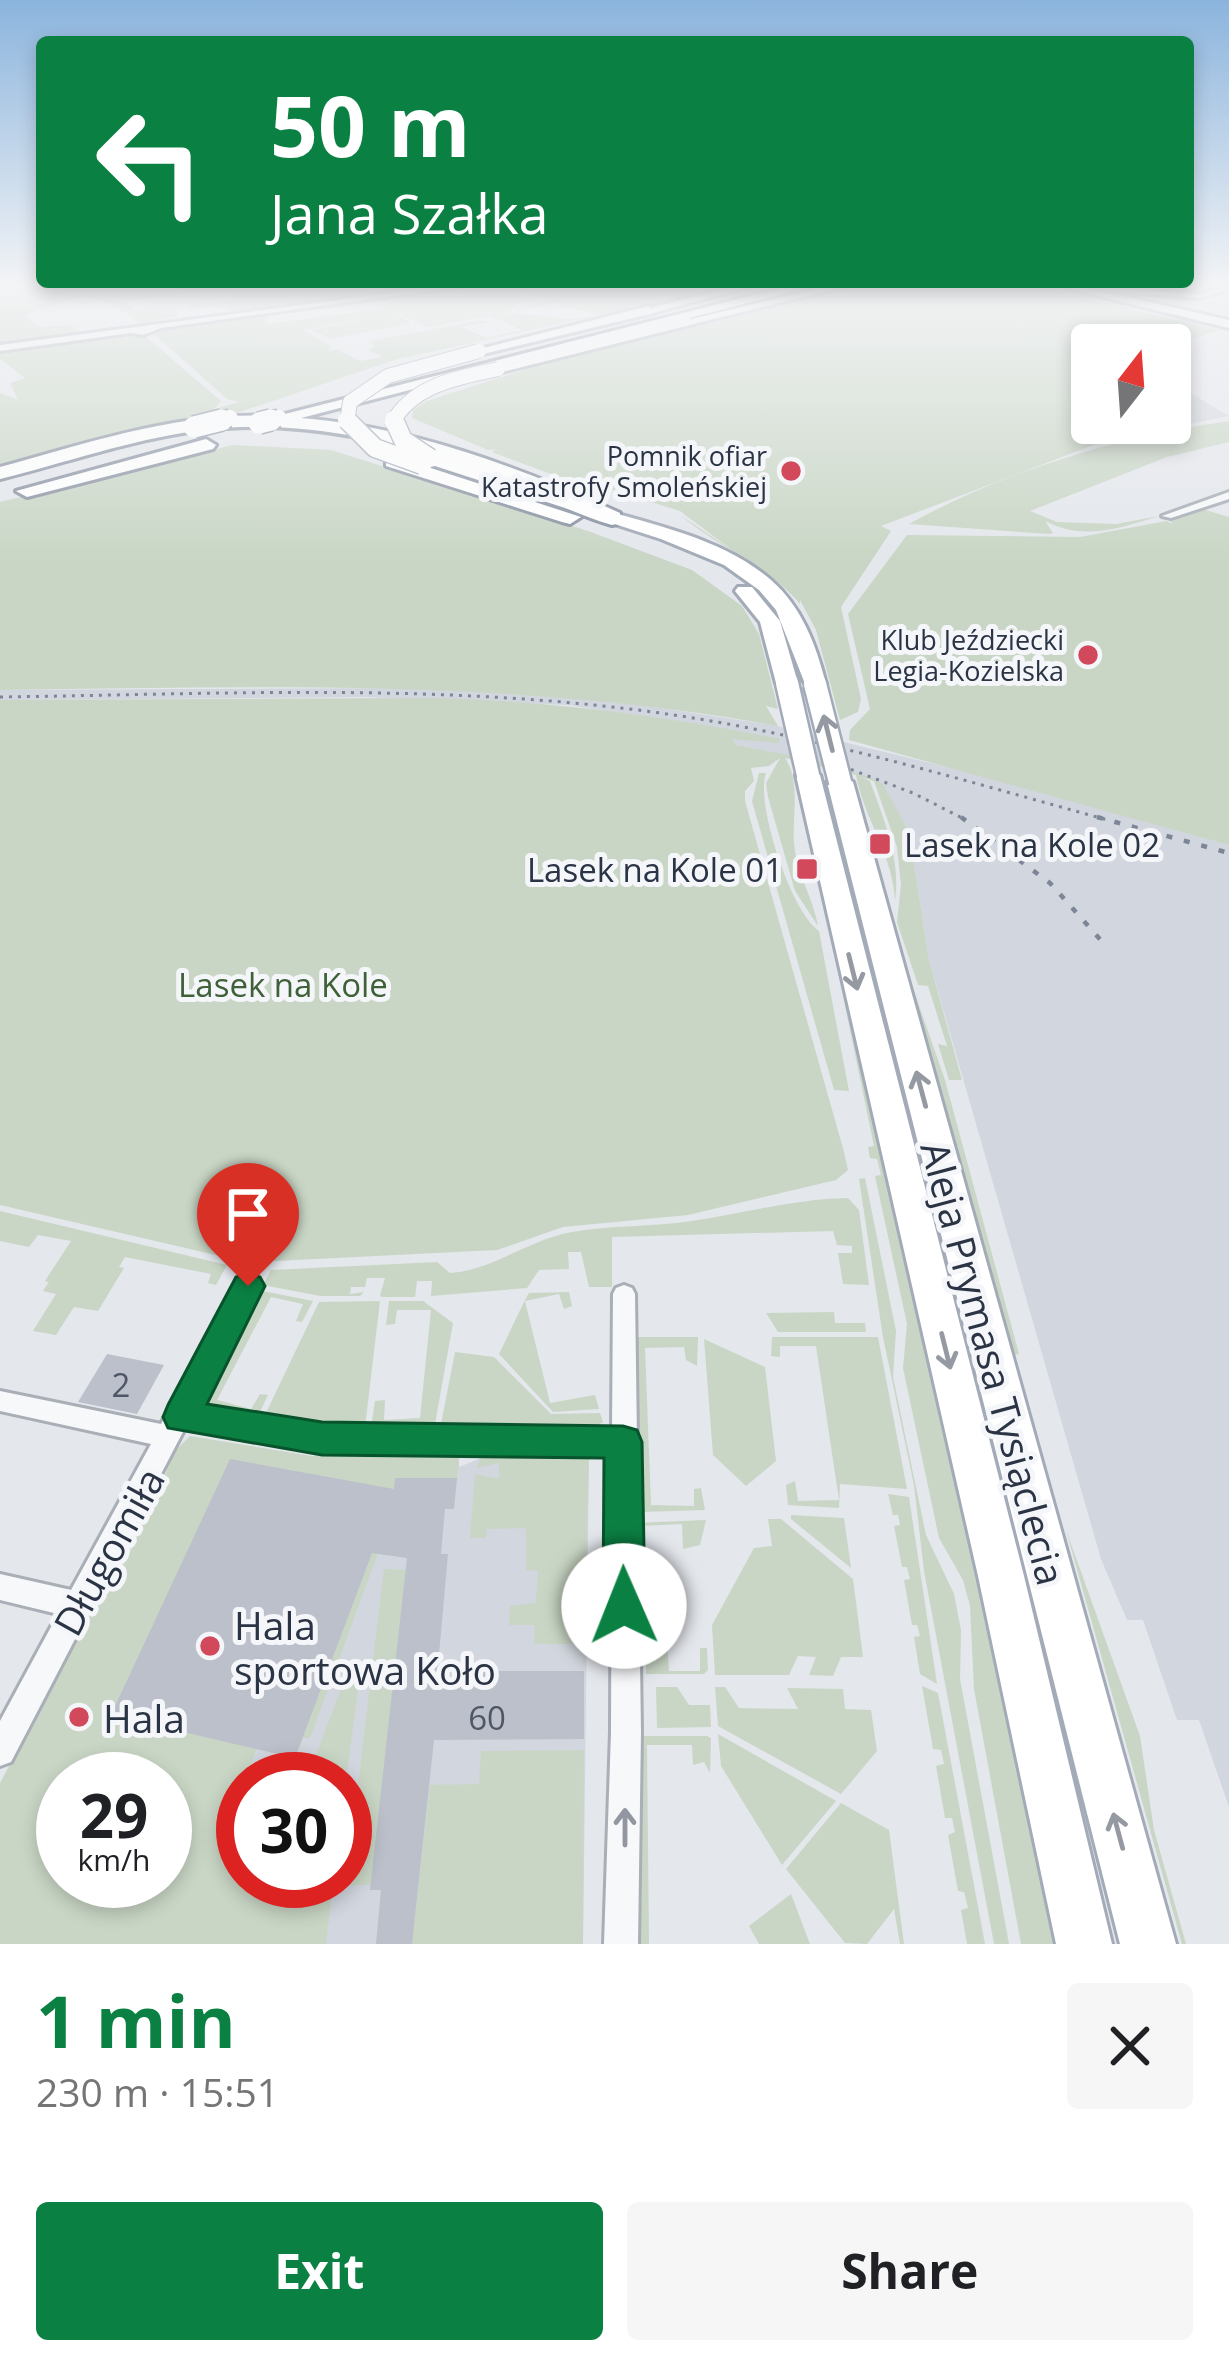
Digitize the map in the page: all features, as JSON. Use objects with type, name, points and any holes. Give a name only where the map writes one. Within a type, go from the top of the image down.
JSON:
[{"type":"highway","points":[[0,485],[231,421],[362,377]]},
{"type":"highway","points":[[0,485],[447,377]]},
{"type":"highway","points":[[178,453],[278,421],[496,377]]},
{"type":"highway","points":[[0,485],[194,427],[278,421]]},
{"type":"highway","points":[[0,485],[176,428],[274,422],[491,465],[606,522]]},
{"type":"highway","points":[[0,485],[255,441],[327,443],[606,522]]},
{"type":"main road","points":[[387,377],[350,402],[346,413],[352,431],[375,448],[606,522]]},
{"type":"main road","points":[[429,463],[402,440],[392,423],[396,413],[405,402],[439,385],[470,377]]},
{"type":"main road","name":"Aleja Prymasa Tysiąclecia","points":[[606,522],[694,559],[746,591],[770,621],[1001,1576],[1084,1944]]},
{"type":"main road","name":"Aleja Prymasa Tysiąclecia","points":[[606,522],[710,553],[762,582],[799,629],[1148,1944]]},
{"type":"street","points":[[1167,516],[1229,495]]},
{"type":"street","name":"Długomiła","points":[[0,1751],[248,1286]]},
{"type":"street","points":[[621,1944],[626,1732],[624,1294]]},
{"type":"street","points":[[0,1401],[176,1427],[322,1439],[623,1442]]},
{"type":"street","points":[[0,1587],[78,1605]]},
{"type":"shaded area","points":[[1191,393],[1229,416],[1191,424]]},
{"type":"shaded area","points":[[436,688],[575,695],[773,725],[984,776],[1229,845],[1229,1807],[1199,1720],[1177,1720],[1143,1620],[1127,1620],[1101,1559],[929,960],[909,832],[882,784],[816,761],[727,743],[731,738],[779,739],[568,705],[364,697],[0,700],[0,690]]},
{"type":"shaded area","points":[[398,1457],[459,1458],[459,1467],[481,1458],[589,1458],[583,1944],[71,1944],[125,1908],[192,1908],[192,1771],[216,1776],[216,1908],[372,1908],[372,1752],[297,1752],[372,1553]]},
{"type":"green space","points":[[23,377],[193,377],[221,401],[214,409],[240,402],[227,399],[202,377],[345,377],[219,419],[0,470],[0,393],[18,400],[10,383]]},
{"type":"green space","points":[[502,377],[1071,377],[1071,444],[1096,444],[881,526],[891,531],[841,607],[861,699],[858,712],[840,720],[816,630],[800,600],[800,604],[680,511],[574,478],[572,482],[492,452],[496,449],[488,450],[412,418],[413,410]]},
{"type":"green space","points":[[1229,421],[1229,442],[1167,457],[1030,511],[1057,522],[1116,524],[1159,516],[1099,531],[1072,530],[1045,521],[1053,533],[1049,534],[909,524],[983,488],[1102,447],[1191,444],[1191,428]]},
{"type":"green space","points":[[233,445],[331,450],[588,531],[692,570],[742,606],[759,634],[778,709],[766,706],[778,726],[583,700],[486,693],[293,687],[0,690],[0,502]]},
{"type":"green space","points":[[1202,509],[1229,517],[1229,845],[849,740],[850,730],[870,709],[848,614],[907,535],[1080,537],[1166,521],[1173,524],[1169,520]]},
{"type":"green space","name":"Lasek na Kole","points":[[432,698],[564,706],[780,739],[778,743],[732,739],[736,745],[816,760],[883,784],[909,832],[929,960],[962,1080],[949,1080],[938,1044],[947,1046],[928,986],[918,985],[897,922],[901,885],[897,847],[874,781],[859,776],[870,781],[890,840],[895,901],[889,868],[856,775],[785,758],[794,788],[795,853],[818,926],[795,891],[768,797],[766,783],[780,758],[769,766],[751,768],[754,781],[745,791],[745,801],[844,1152],[848,1170],[836,1180],[688,1215],[563,1227],[497,1250],[275,1261],[233,1259],[0,1205],[0,700]]},
{"type":"green space","points":[[759,773],[766,773],[766,808],[787,881],[819,931],[849,1091],[834,1090],[752,801]]},
{"type":"green space","points":[[891,925],[945,1080],[1019,1354],[1013,1355]]},
{"type":"green space","points":[[835,957],[1060,1944],[1021,1944],[974,1689],[970,1606],[963,1580],[939,1538],[903,1368],[907,1324],[875,1176],[881,1175],[877,1159],[870,1158],[868,1147],[874,1146]]},
{"type":"green space","points":[[865,1178],[896,1331],[893,1377],[926,1535],[954,1594],[961,1630],[960,1679],[1009,1944],[994,1944],[924,1571],[914,1485],[883,1337],[859,1179]]},
{"type":"green space","points":[[848,1198],[859,1210],[869,1285],[843,1284],[838,1253],[852,1253],[852,1246],[837,1245],[833,1231],[612,1237],[612,1287],[589,1287],[581,1252],[568,1252],[569,1269],[539,1270],[527,1288],[431,1296],[432,1281],[417,1281],[415,1297],[383,1297],[385,1278],[367,1278],[365,1287],[351,1287],[350,1294],[364,1292],[360,1296],[320,1296],[263,1285],[271,1270],[437,1262],[450,1273],[466,1271],[572,1232],[677,1223]]},
{"type":"green space","points":[[0,1211],[227,1265],[216,1285],[208,1283],[211,1274],[125,1257],[119,1267],[124,1268],[98,1311],[74,1307],[56,1335],[33,1331],[56,1294],[43,1291],[49,1282],[45,1281],[71,1241],[38,1235],[29,1247],[0,1241]]},
{"type":"green space","points":[[258,1290],[313,1301],[302,1322],[296,1321],[303,1304],[271,1297],[217,1400],[251,1409],[260,1394],[268,1395],[258,1416],[213,1410],[204,1401],[207,1387]]},
{"type":"green space","points":[[569,1292],[572,1306],[564,1309],[559,1294],[525,1301],[550,1403],[595,1395],[599,1409],[553,1412],[499,1354],[525,1300],[529,1293]]},
{"type":"green space","points":[[380,1301],[365,1427],[264,1417],[319,1302]]},
{"type":"green space","points":[[389,1301],[423,1301],[453,1323],[435,1424],[441,1424],[455,1352],[494,1357],[551,1414],[600,1413],[603,1422],[595,1427],[371,1427],[375,1401],[385,1400],[384,1420],[420,1418],[431,1310],[397,1310],[395,1324],[386,1325]]},
{"type":"green space","points":[[834,1312],[835,1323],[865,1323],[866,1332],[778,1332],[766,1313]]},
{"type":"green space","points":[[634,1337],[698,1337],[697,1366],[686,1360],[684,1347],[645,1348],[651,1505],[694,1506],[694,1489],[701,1488],[705,1510],[643,1512],[638,1507]]},
{"type":"green space","points":[[772,1337],[878,1337],[907,1489],[840,1484],[839,1508],[788,1505],[786,1485],[795,1481],[798,1501],[839,1500],[816,1346],[780,1346],[780,1357],[771,1356]]},
{"type":"green space","points":[[704,1339],[765,1367],[776,1461],[746,1486],[713,1455]]},
{"type":"green space","name":"Hala sportowa Koło","points":[[190,1436],[312,1456],[459,1458],[457,1478],[394,1489],[378,1553],[310,1738],[303,1738],[297,1752],[216,1752],[216,1908],[330,1908],[326,1944],[0,1944],[0,1783],[115,1565],[129,1554],[176,1450]]},
{"type":"green space","points":[[481,1458],[589,1458],[584,1644],[534,1644],[535,1625],[509,1625],[510,1606],[536,1603],[538,1571],[526,1570],[526,1528],[487,1529],[486,1538],[470,1538],[475,1474],[499,1479],[499,1463],[476,1468]]},
{"type":"green space","points":[[888,1494],[909,1497],[937,1684],[920,1674],[914,1637],[920,1636],[917,1625],[912,1625],[904,1580],[910,1579],[907,1567],[902,1567],[894,1526],[900,1525]]},
{"type":"green space","points":[[791,1515],[844,1518],[851,1568],[791,1519]]},
{"type":"green space","points":[[768,1519],[781,1519],[853,1579],[863,1657],[841,1657],[833,1676],[809,1675],[816,1657],[798,1656],[789,1675],[715,1675],[712,1625],[754,1548],[772,1546]]},
{"type":"green space","points":[[706,1520],[700,1545],[683,1549],[682,1524],[640,1526],[643,1641],[667,1642],[669,1671],[700,1671],[700,1648],[707,1648],[708,1670],[704,1674],[646,1674],[646,1650],[638,1649],[635,1523]]},
{"type":"green space","points":[[1066,1530],[1140,1736],[1154,1830],[1186,1944],[1182,1944]]},
{"type":"green space","points":[[384,1569],[406,1570],[372,1876],[372,1752],[362,1752]]},
{"type":"green space","points":[[350,1665],[361,1667],[350,1752],[317,1752]]},
{"type":"green space","points":[[922,1686],[938,1693],[985,1944],[967,1944],[961,1910],[968,1908],[964,1892],[958,1891],[948,1835],[955,1832],[952,1818],[945,1818],[936,1766],[944,1764],[941,1750],[933,1749]]},
{"type":"green space","points":[[656,1687],[677,1687],[689,1705],[710,1705],[711,1727],[657,1728]]},
{"type":"green space","points":[[715,1687],[725,1687],[739,1708],[798,1709],[787,1688],[843,1689],[845,1709],[871,1710],[877,1751],[841,1794],[718,1726]]},
{"type":"green space","points":[[718,1734],[836,1801],[782,1865],[721,1766]]},
{"type":"green space","points":[[637,1736],[711,1738],[710,1773],[704,1762],[693,1765],[692,1745],[647,1745],[649,1944],[636,1944]]},
{"type":"green space","points":[[584,1750],[583,1944],[412,1944],[430,1785],[479,1784],[481,1751]]},
{"type":"green space","points":[[841,1803],[889,1830],[904,1944],[900,1944],[894,1909],[867,1944],[845,1943],[786,1869]]},
{"type":"green space","points":[[791,1894],[810,1944],[759,1944],[749,1926]]},
{"type":"building","points":[[107,1354],[164,1365],[137,1414],[78,1402]]},
{"type":"building","points":[[230,1459],[394,1489],[395,1478],[457,1478],[454,1509],[445,1509],[441,1554],[448,1554],[437,1677],[477,1677],[478,1671],[584,1671],[584,1739],[434,1740],[412,1944],[376,1944],[381,1890],[372,1890],[407,1558],[372,1553],[297,1752],[269,1752],[111,1715]]},
{"type":"railway","points":[[0,697],[337,692],[590,705],[784,735],[1108,820]]},
{"type":"railway","points":[[834,763],[913,793],[963,818]]},
{"type":"railway","points":[[1097,817],[1108,820]]},
{"type":"railway","points":[[963,818],[1050,883],[1106,946]]},
{"type":"railway","points":[[1108,820],[1229,853]]},
{"type":"place","name":"Pomnik ofiar Katastrofy Smoleńskiej","points":[[791,471]]},
{"type":"place","name":"Klub Jeździecki Legia-Kozielska","points":[[1088,655]]},
{"type":"place","name":"Lasek na Kole 02","points":[[880,844]]},
{"type":"place","name":"Lasek na Kole 01","points":[[807,869]]},
{"type":"place","name":"Hala sportowa Koło","points":[[210,1646]]},
{"type":"place","name":"Hala","points":[[79,1717]]},
{"type":"route","points":[[248,1286],[182,1417],[322,1439],[623,1442],[624,1606]]}]
